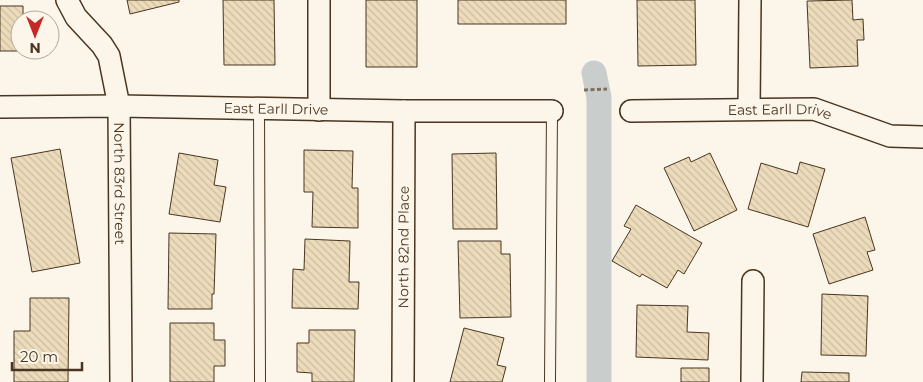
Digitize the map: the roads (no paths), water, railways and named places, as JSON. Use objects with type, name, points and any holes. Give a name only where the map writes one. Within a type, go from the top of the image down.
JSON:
[{"type":"street","name":"North 83rd Street","points":[[67,0],[76,17],[102,45],[109,56],[119,106],[121,382]]},
{"type":"street","points":[[319,0],[319,110]]},
{"type":"street","points":[[749,109],[750,0]]},
{"type":"street","name":"East Earll Drive","points":[[0,107],[119,106],[404,112],[552,111]]},
{"type":"street","name":"East Earll Drive","points":[[631,111],[814,109],[890,136],[923,137]]},
{"type":"street","name":"North 82nd Place","points":[[403,382],[404,112]]},
{"type":"street","points":[[752,281],[752,382]]},
{"type":"lane","points":[[259,109],[260,382]]},
{"type":"lane","points":[[550,382],[552,111]]},
{"type":"waterway","points":[[594,73],[599,97],[599,382]]}]
